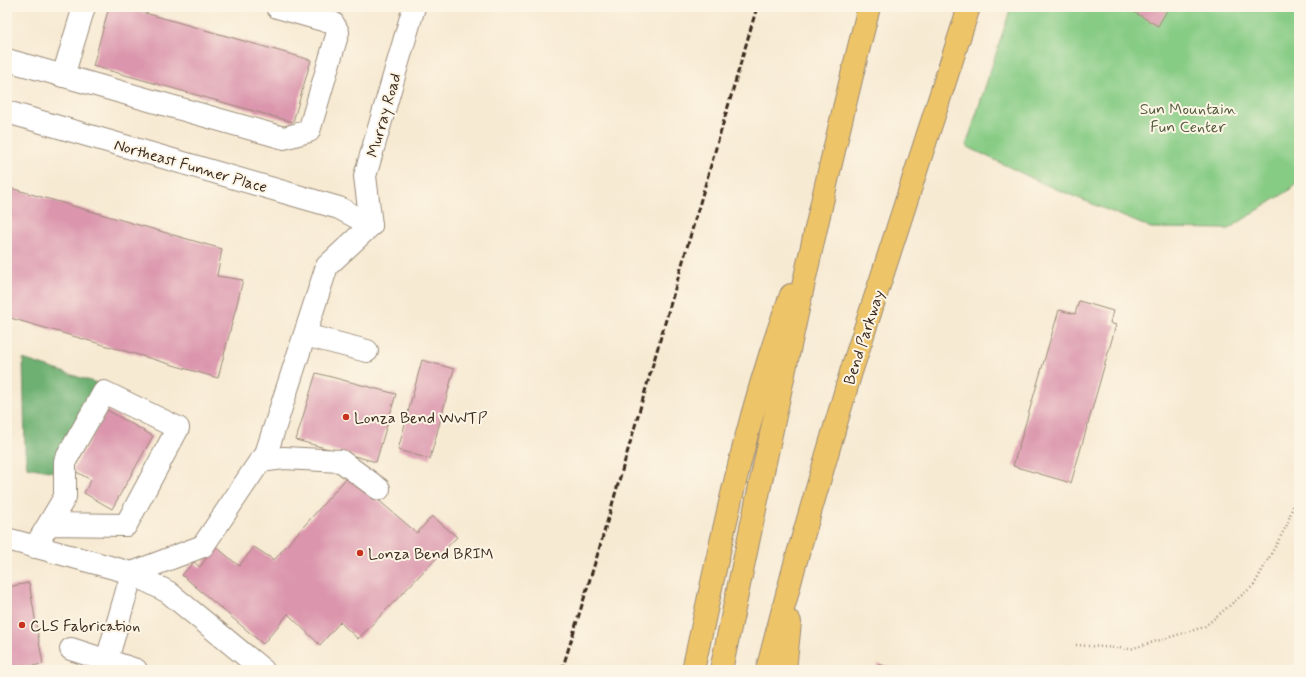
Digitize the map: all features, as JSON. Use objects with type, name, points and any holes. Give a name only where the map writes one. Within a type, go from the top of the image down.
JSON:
[{"type":"highway","points":[[720,670],[817,225],[846,97],[869,7]]},
{"type":"highway","name":"Bend Parkway","points":[[766,670],[851,372],[969,7]]},
{"type":"highway","points":[[693,670],[744,441],[777,332],[817,225]]},
{"type":"highway","points":[[785,670],[795,564]]},
{"type":"street","points":[[64,76],[84,7]]},
{"type":"street","points":[[7,60],[284,138],[309,131],[338,32],[335,15],[277,7]]},
{"type":"street","name":"Murray Road","points":[[371,226],[365,176],[414,7]]},
{"type":"street","name":"Northeast Funner Place","points":[[7,112],[339,208],[371,226]]},
{"type":"street","points":[[264,460],[327,266],[371,226]]},
{"type":"street","points":[[305,334],[367,351]]},
{"type":"street","points":[[35,547],[65,497],[65,461],[104,392],[178,428],[126,525],[49,524]]},
{"type":"street","points":[[132,574],[202,546],[260,461],[284,458],[341,461],[379,489]]},
{"type":"street","points":[[7,539],[132,574],[168,592],[263,670]]},
{"type":"street","points":[[107,660],[132,574]]},
{"type":"street","points":[[71,649],[136,670]]},
{"type":"path","points":[[1076,645],[1130,649],[1204,627],[1254,585],[1287,525],[1299,486]]},
{"type":"green space","name":"Sun Mountain Fun Center","points":[[1011,7],[1299,7],[1299,181],[1288,191],[1228,229],[1151,228],[1044,184],[966,146]]},
{"type":"green space","points":[[23,359],[100,384],[54,472],[27,467],[25,449]]},
{"type":"building","points":[[109,7],[124,7],[311,60],[293,122],[93,66]]},
{"type":"building","points":[[1125,7],[1169,7],[1158,26]]},
{"type":"building","points":[[7,187],[222,249],[217,276],[243,280],[218,378],[7,317]]},
{"type":"building","points":[[1079,301],[1113,311],[1110,323],[1116,325],[1071,483],[1013,466],[1059,310],[1075,314]]},
{"type":"building","points":[[422,360],[454,369],[430,459],[398,450]]},
{"type":"building","name":"Lonza Bend WWTP","points":[[316,373],[396,394],[376,462],[296,440]]},
{"type":"building","points":[[107,410],[153,436],[112,509],[84,493],[91,480],[73,470]]},
{"type":"building","name":"Lonza Bend BRIM","points":[[349,475],[417,533],[432,516],[457,537],[358,639],[340,622],[320,645],[288,614],[263,644],[182,575],[194,562],[200,567],[215,546],[239,566],[254,547],[274,560]]},
{"type":"building","name":"CLS Fabrication","points":[[29,583],[43,664],[9,670],[7,664],[7,587]]},
{"type":"building","points":[[878,664],[899,670],[877,670]]},
{"type":"railway","points":[[562,670],[598,553],[757,7]]},
{"type":"place","name":"Lonza Bend WWTP","points":[[346,417]]},
{"type":"place","name":"Lonza Bend BRIM","points":[[360,553]]},
{"type":"place","name":"CLS Fabrication","points":[[22,625]]}]
